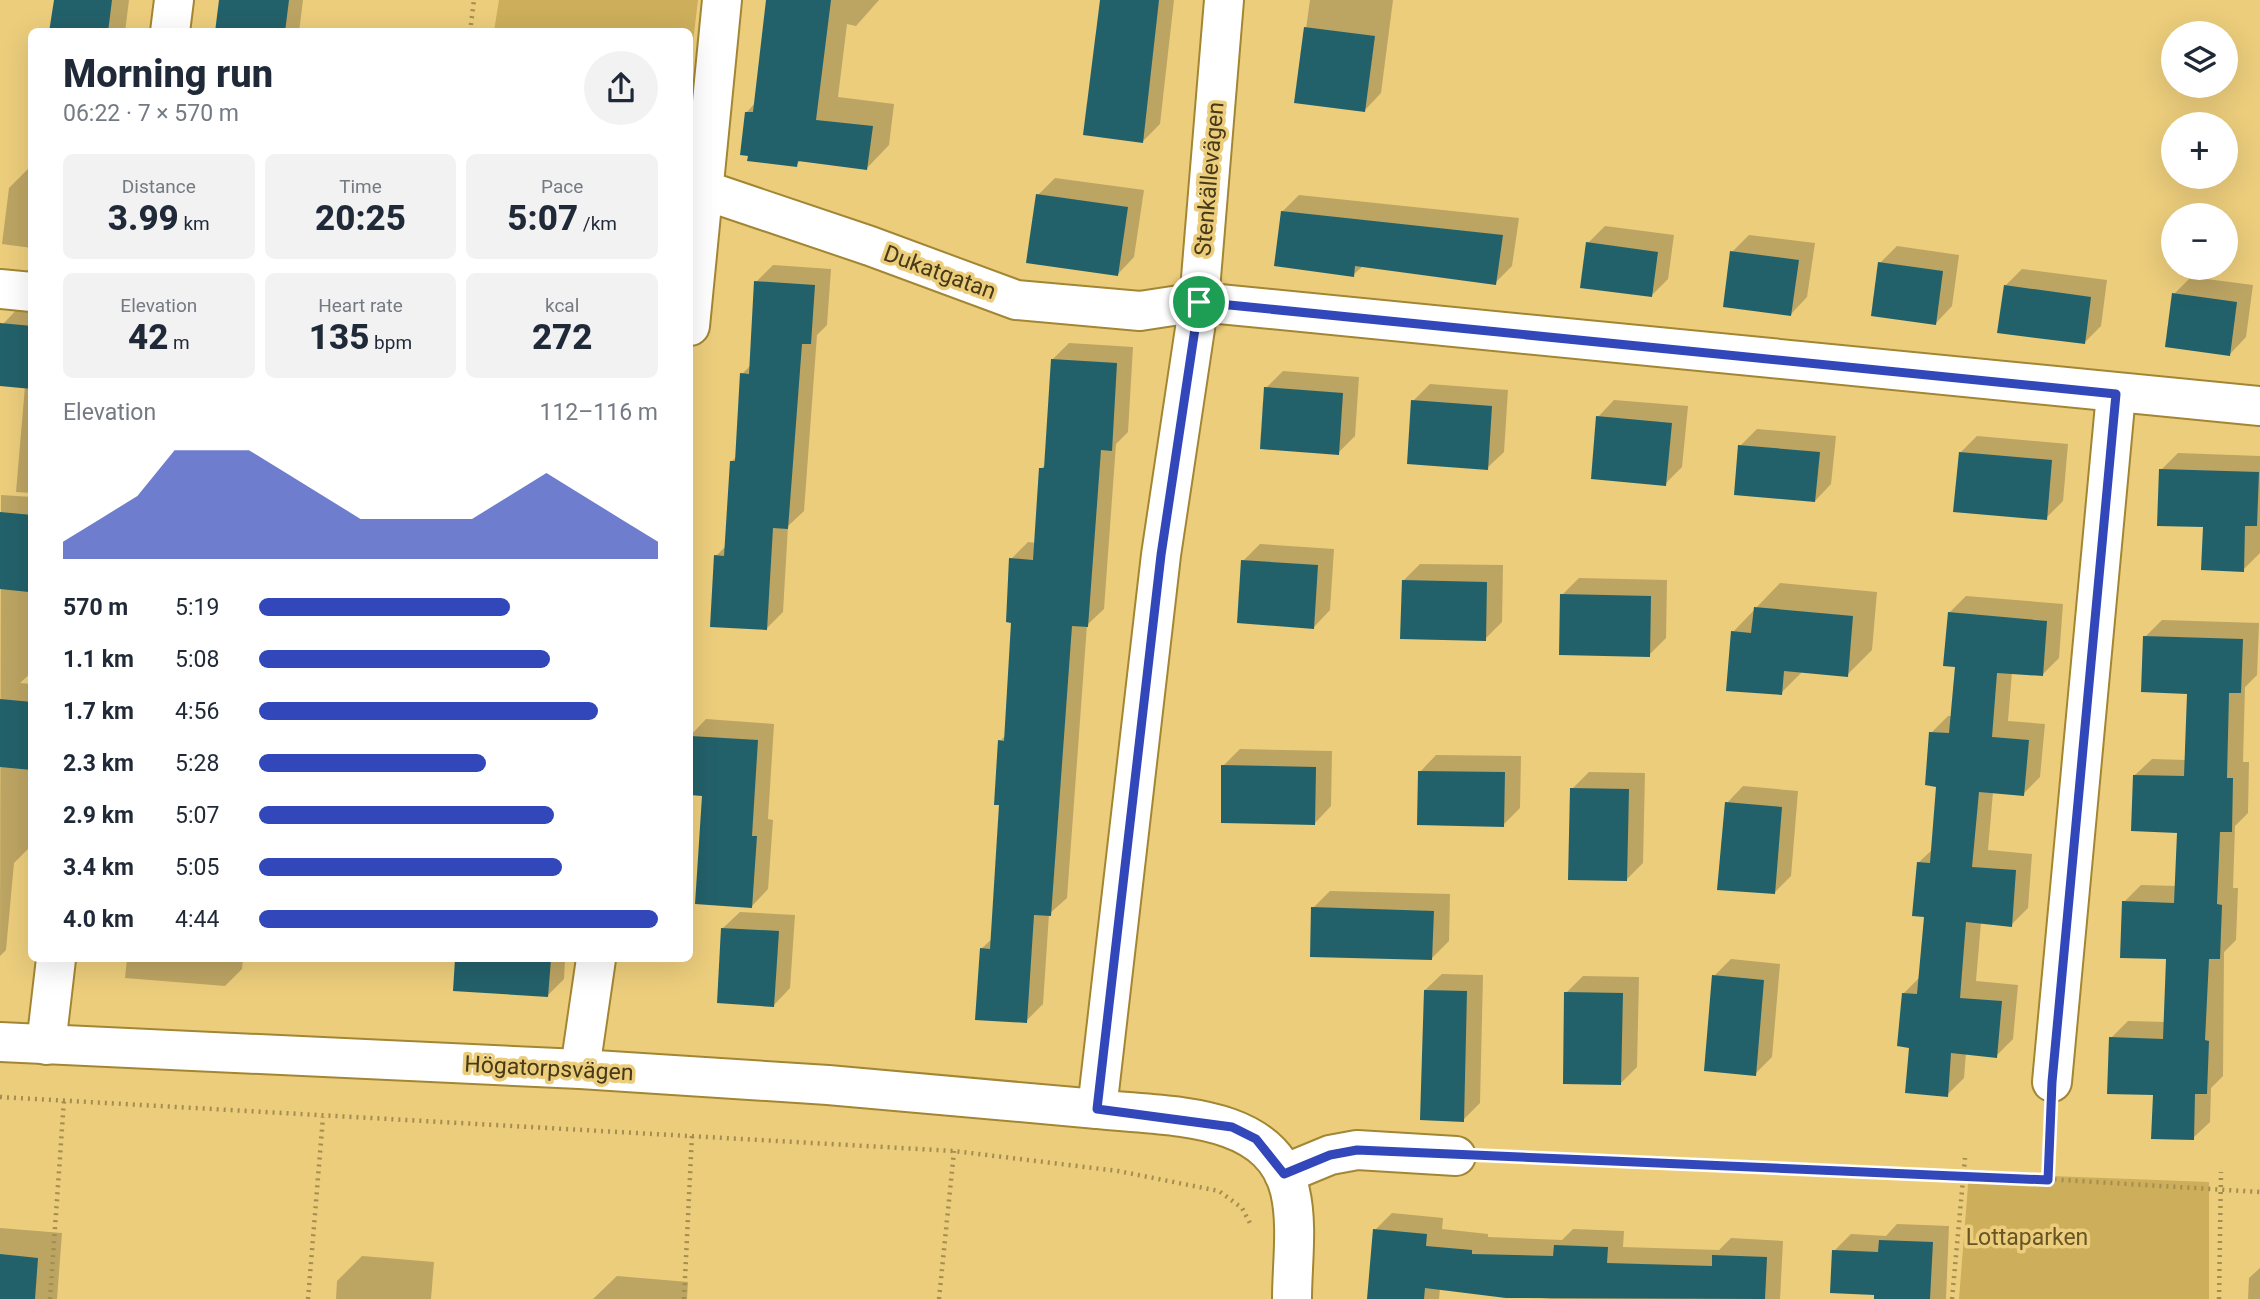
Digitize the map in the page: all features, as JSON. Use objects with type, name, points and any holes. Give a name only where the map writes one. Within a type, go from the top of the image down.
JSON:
[{"type":"street","points":[[170,28],[174,0]]},
{"type":"street","points":[[693,268],[697,190],[722,0]]},
{"type":"street","name":"Stenkällevägen","points":[[1097,1109],[1160,569],[1199,302],[1224,0]]},
{"type":"street","name":"Dukatgatan","points":[[697,190],[870,246],[1016,300],[1140,311],[1199,302],[2116,394],[2260,406]]},
{"type":"street","points":[[0,289],[28,292]]},
{"type":"street","points":[[2052,1082],[2116,394]]},
{"type":"street","points":[[46,1045],[57,962]]},
{"type":"street","points":[[580,1069],[596,962]]},
{"type":"street","name":"Högatorpsvägen","points":[[0,1042],[580,1069],[828,1086],[1097,1109]]},
{"type":"street","points":[[1097,1109],[1232,1127],[1256,1139],[1284,1174],[1292,1211],[1292,1299]]},
{"type":"street","points":[[1284,1174],[1330,1155],[1357,1150],[1456,1156]]},
{"type":"path","points":[[470,28],[474,0]]},
{"type":"path","points":[[2048,1180],[2052,1082]]},
{"type":"path","points":[[0,1097],[954,1151],[1118,1171],[1219,1191],[1242,1208],[1256,1234]]},
{"type":"path","points":[[50,1299],[64,1100]]},
{"type":"path","points":[[308,1299],[323,1117]]},
{"type":"path","points":[[684,1299],[692,1135]]},
{"type":"path","points":[[939,1299],[954,1151]]},
{"type":"path","points":[[1456,1156],[1964,1174],[2260,1192]]},
{"type":"path","points":[[1952,1299],[1965,1158]]},
{"type":"path","points":[[2219,1299],[2221,1172]]},
{"type":"green space","points":[[499,0],[698,0],[693,42],[693,28],[494,28]]},
{"type":"green space","name":"Lottaparken","points":[[1969,1173],[2209,1182],[2209,1299],[1959,1299]]},
{"type":"building","points":[[54,0],[112,0],[108,28],[50,28]]},
{"type":"building","points":[[219,0],[289,0],[286,28],[216,28]]},
{"type":"building","points":[[766,0],[831,0],[816,120],[873,126],[867,170],[798,161],[797,167],[747,161],[748,156],[740,155],[745,112],[753,112]]},
{"type":"building","points":[[1100,0],[1159,0],[1143,143],[1083,135]]},
{"type":"building","points":[[1304,27],[1375,36],[1365,112],[1294,103]]},
{"type":"building","points":[[1036,194],[1128,207],[1118,276],[1026,263]]},
{"type":"building","points":[[1281,211],[1503,235],[1496,285],[1355,266],[1354,277],[1274,266]]},
{"type":"building","points":[[1586,242],[1658,252],[1652,297],[1580,288]]},
{"type":"building","points":[[1730,251],[1799,260],[1791,316],[1723,307]]},
{"type":"building","points":[[1878,262],[1943,271],[1936,325],[1871,316]]},
{"type":"building","points":[[754,281],[815,285],[811,344],[802,344],[788,529],[773,528],[767,630],[710,627],[714,555],[724,556],[730,461],[735,461],[740,373],[749,374]]},
{"type":"building","points":[[2004,285],[2091,297],[2085,344],[1997,333]]},
{"type":"building","points":[[2172,293],[2237,302],[2230,356],[2165,347]]},
{"type":"building","points":[[0,323],[28,326],[28,389],[0,386]]},
{"type":"building","points":[[1051,359],[1117,363],[1112,451],[1101,450],[1088,627],[1072,626],[1051,916],[1034,915],[1027,1023],[975,1020],[980,948],[990,949],[999,805],[994,805],[998,740],[1004,741],[1011,623],[1006,622],[1009,558],[1033,560],[1039,468],[1044,468]]},
{"type":"building","points":[[1264,387],[1343,393],[1339,455],[1260,449]]},
{"type":"building","points":[[1411,400],[1492,406],[1488,470],[1407,464]]},
{"type":"building","points":[[1596,416],[1672,423],[1666,486],[1591,479]]},
{"type":"building","points":[[1738,445],[1820,452],[1815,502],[1734,495]]},
{"type":"building","points":[[1959,452],[2052,460],[2047,520],[1953,512]]},
{"type":"building","points":[[2159,469],[2259,472],[2257,526],[2245,526],[2244,572],[2201,570],[2203,527],[2157,526]]},
{"type":"building","points":[[0,512],[28,515],[28,592],[0,589]]},
{"type":"building","points":[[1241,560],[1318,565],[1314,629],[1237,623]]},
{"type":"building","points":[[1402,580],[1487,582],[1486,641],[1400,639]]},
{"type":"building","points":[[1560,594],[1651,596],[1650,657],[1559,655]]},
{"type":"building","points":[[1754,607],[1853,616],[1848,677],[1784,671],[1782,695],[1726,691],[1731,631],[1751,633]]},
{"type":"building","points":[[1948,612],[2047,621],[2043,676],[1997,673],[1992,737],[2029,740],[2024,796],[1979,792],[1972,867],[2016,870],[2012,927],[1966,922],[1960,998],[2002,1001],[1997,1058],[1951,1053],[1948,1097],[1905,1093],[1909,1048],[1897,1046],[1902,993],[1917,994],[1924,917],[1912,916],[1917,862],[1930,863],[1936,787],[1925,785],[1929,732],[1949,733],[1955,667],[1943,666]]},
{"type":"building","points":[[2143,636],[2243,639],[2241,693],[2229,693],[2227,778],[2233,778],[2232,832],[2220,832],[2217,904],[2222,905],[2220,959],[2209,959],[2205,1040],[2209,1041],[2207,1094],[2195,1094],[2194,1140],[2151,1139],[2153,1095],[2107,1094],[2109,1037],[2163,1039],[2166,959],[2120,958],[2122,901],[2174,903],[2177,833],[2131,831],[2133,775],[2184,776],[2187,694],[2141,692]]},
{"type":"building","points":[[0,699],[28,702],[28,770],[0,767]]},
{"type":"building","points":[[693,736],[758,740],[752,836],[757,836],[752,908],[695,904],[702,796],[693,795]]},
{"type":"building","points":[[1221,765],[1316,767],[1315,825],[1221,823]]},
{"type":"building","points":[[1418,771],[1505,772],[1504,827],[1417,825]]},
{"type":"building","points":[[1570,788],[1629,789],[1627,881],[1568,880]]},
{"type":"building","points":[[1725,802],[1782,807],[1775,894],[1717,890]]},
{"type":"building","points":[[1311,907],[1434,911],[1432,960],[1310,957]]},
{"type":"building","points":[[721,928],[779,931],[774,1007],[717,1003]]},
{"type":"building","points":[[455,962],[551,962],[548,997],[453,991]]},
{"type":"building","points":[[1712,975],[1764,980],[1756,1076],[1704,1071]]},
{"type":"building","points":[[1424,990],[1467,991],[1464,1122],[1420,1120]]},
{"type":"building","points":[[1564,992],[1623,993],[1621,1085],[1563,1084]]},
{"type":"building","points":[[1373,1229],[1427,1234],[1426,1246],[1472,1250],[1472,1254],[1553,1256],[1554,1245],[1608,1247],[1607,1263],[1712,1266],[1712,1255],[1767,1257],[1765,1299],[1506,1298],[1425,1288],[1424,1299],[1367,1299]]},
{"type":"building","points":[[1879,1240],[1933,1242],[1930,1299],[1874,1299],[1874,1295],[1830,1293],[1832,1250],[1878,1252]]},
{"type":"building","points":[[0,1254],[38,1258],[35,1299],[0,1299]]},
{"type":"route","points":[[1199,302],[2116,394],[2052,1082],[2048,1180],[1964,1174],[1357,1150],[1330,1155],[1284,1174],[1277,1161],[1256,1139],[1232,1127],[1097,1109],[1161,555],[1199,302]]}]
